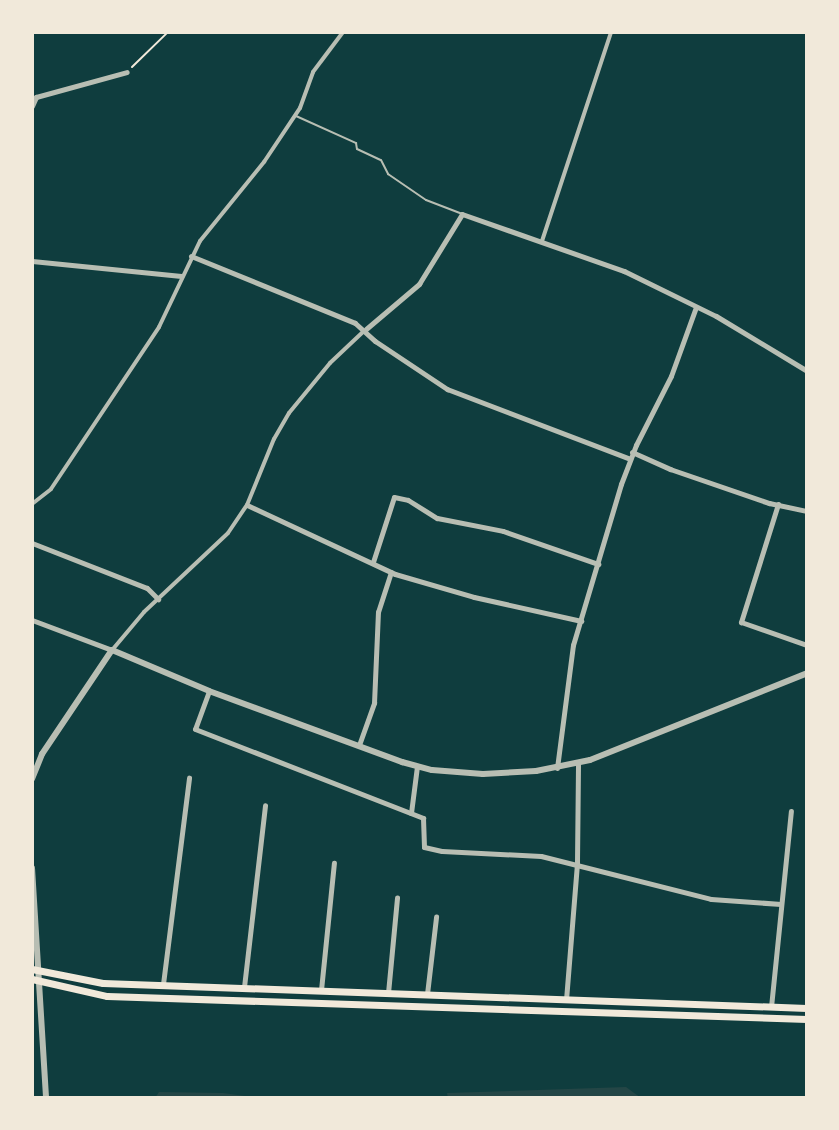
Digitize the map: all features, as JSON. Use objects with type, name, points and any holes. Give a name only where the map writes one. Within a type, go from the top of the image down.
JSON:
[{"type":"main road","points":[[35,970],[86,981],[807,1008]]},
{"type":"main road","points":[[35,980],[107,996],[807,1019]]},
{"type":"street","points":[[32,504],[51,489],[159,327],[191,256],[300,108],[313,72],[343,32]]},
{"type":"street","points":[[542,241],[611,32]]},
{"type":"street","points":[[32,106],[34,97],[127,72]]},
{"type":"street","points":[[32,779],[42,754],[112,650],[158,599],[221,541],[247,505],[274,439],[289,413],[330,363],[419,284],[462,214],[624,271],[696,307],[807,371]]},
{"type":"street","points":[[191,256],[317,305],[366,329],[375,341],[447,389],[631,456],[807,511]]},
{"type":"street","points":[[32,261],[181,276]]},
{"type":"street","points":[[557,768],[573,645],[631,456],[671,376],[696,307]]},
{"type":"street","points":[[373,562],[394,497],[408,500],[437,518],[503,531],[598,564]]},
{"type":"street","points":[[778,504],[741,622],[807,645]]},
{"type":"street","points":[[247,505],[391,572],[474,597],[581,621]]},
{"type":"street","points":[[32,543],[147,588],[158,599]]},
{"type":"street","points":[[359,745],[374,703],[378,612],[391,572]]},
{"type":"street","points":[[32,620],[209,691],[417,766],[483,774],[557,768],[578,763],[807,673]]},
{"type":"street","points":[[209,691],[195,729],[423,818],[424,847],[442,851],[541,856],[577,862],[711,899],[781,904]]},
{"type":"street","points":[[566,1000],[577,862],[578,763]]},
{"type":"street","points":[[411,813],[417,766]]},
{"type":"street","points":[[163,984],[189,778]]},
{"type":"street","points":[[244,987],[265,805]]},
{"type":"street","points":[[771,1007],[791,811]]},
{"type":"street","points":[[321,990],[334,863]]},
{"type":"street","points":[[32,868],[35,980],[46,1098]]},
{"type":"street","points":[[388,993],[397,897]]},
{"type":"street","points":[[427,994],[436,917]]},
{"type":"lane","points":[[295,115],[356,143],[357,149],[381,160],[388,174],[426,200],[462,214]]},
{"type":"path","points":[[127,72],[168,32]]},
{"type":"shaded area","points":[[626,1087],[641,1098],[448,1098],[447,1093]]},
{"type":"shaded area","points":[[159,1092],[223,1093],[260,1098],[155,1098]]}]
